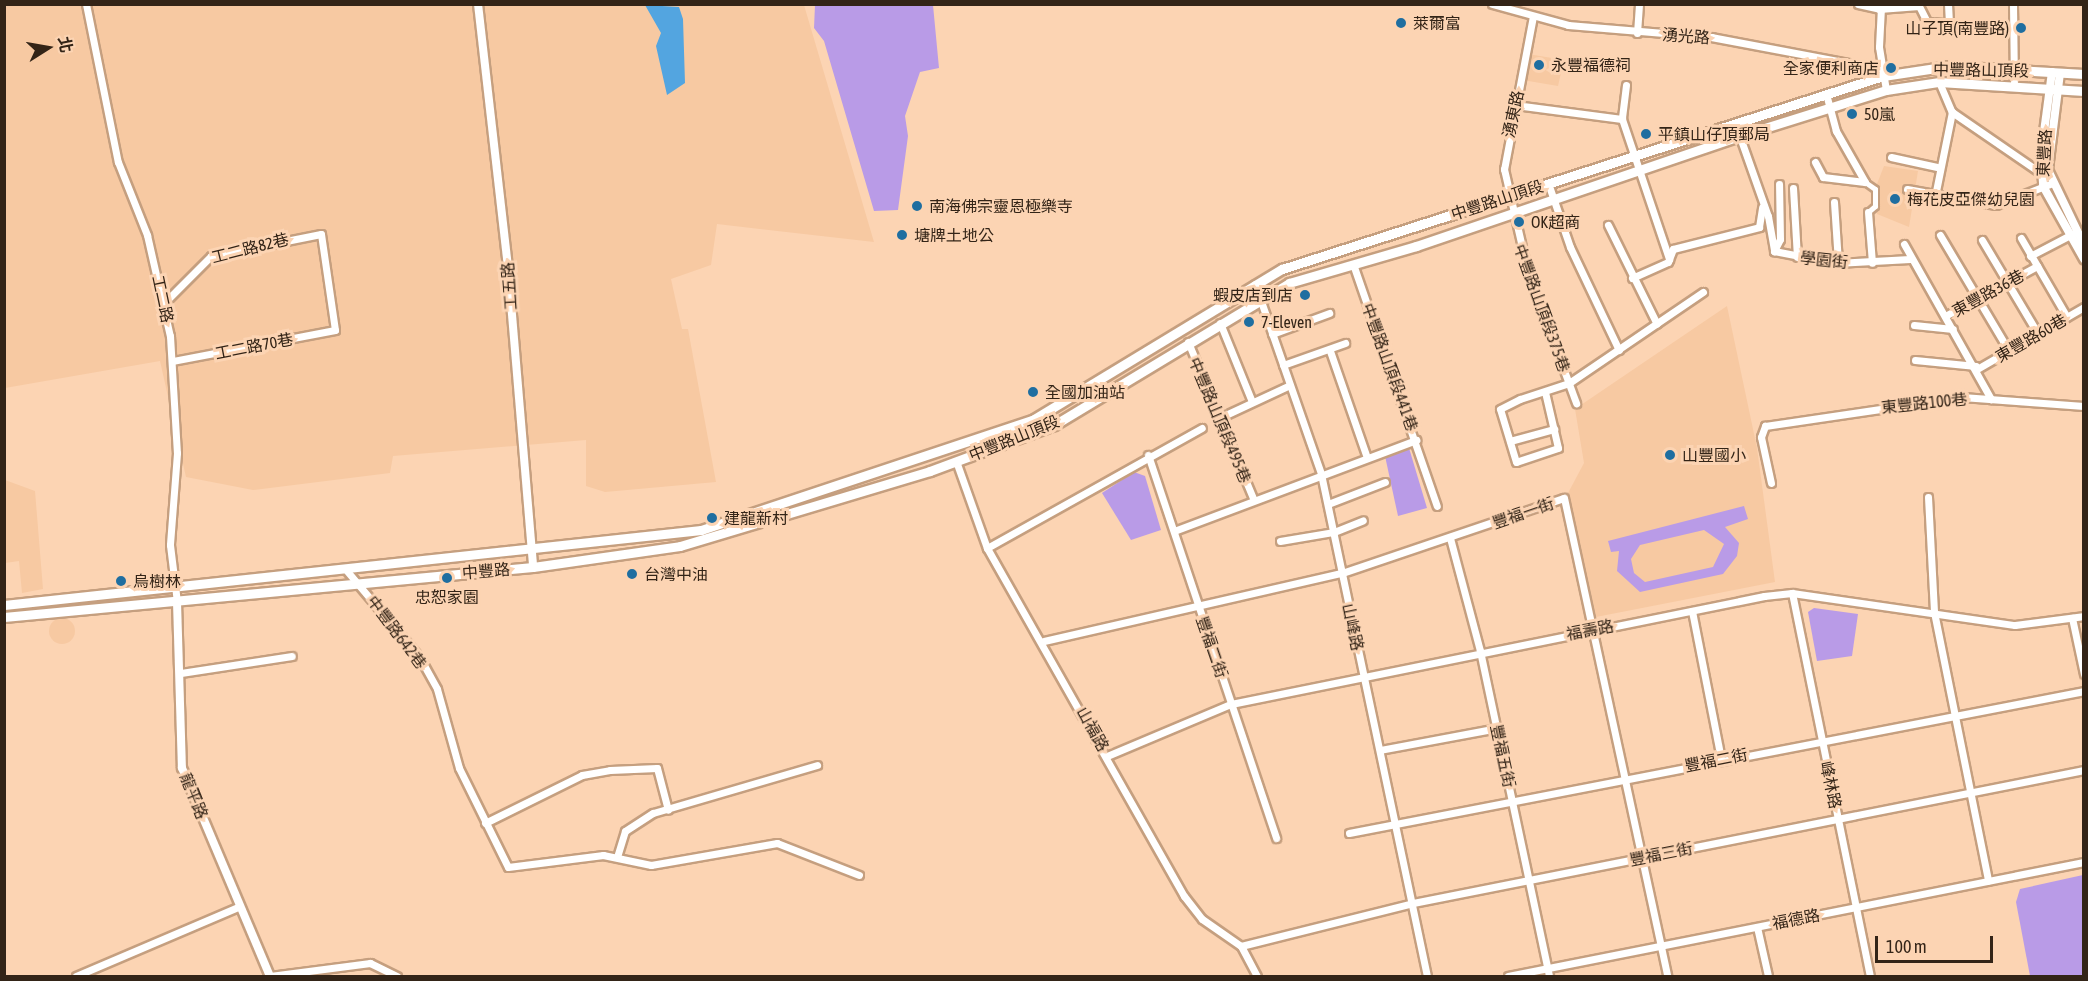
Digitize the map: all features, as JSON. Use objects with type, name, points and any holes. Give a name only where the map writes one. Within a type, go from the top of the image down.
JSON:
[{"type":"main road","name":"中豐路山頂段","points":[[949,450],[1060,406],[1282,269],[1826,94],[1882,72],[1949,66],[2084,74]]},
{"type":"main road","name":"中豐路山頂段","points":[[956,461],[1054,425],[1288,283],[1353,264],[1739,136],[1886,90],[1939,82],[2014,84],[2084,91]]},
{"type":"main road","name":"中豐路","points":[[4,605],[176,590],[531,552],[701,530],[949,450]]},
{"type":"main road","name":"中豐路","points":[[4,617],[363,585],[533,567],[680,546],[956,461]]},
{"type":"main road","points":[[650,538],[652,550]]},
{"type":"street","name":"工二路","points":[[86,4],[118,162],[147,235],[164,303],[172,361],[177,453],[170,545],[177,602]]},
{"type":"street","name":"工五路","points":[[478,4],[505,236],[533,567]]},
{"type":"street","name":"湧光路","points":[[1492,4],[1533,16],[1637,33],[1711,37],[1882,72]]},
{"type":"street","points":[[1637,33],[1638,4]]},
{"type":"street","points":[[1858,4],[1882,7],[1918,6],[1927,22],[1949,23],[1948,4]]},
{"type":"street","points":[[2013,4],[2014,84]]},
{"type":"street","points":[[1882,7],[1882,72],[1886,90]]},
{"type":"street","name":"湧東路","points":[[1510,213],[1504,169],[1533,16]]},
{"type":"street","name":"東豐路","points":[[2056,72],[2044,170],[2046,185],[2084,259]]},
{"type":"street","points":[[1939,82],[1952,112],[2044,170]]},
{"type":"street","points":[[1626,85],[1622,119],[1633,156],[1642,169],[1669,259]]},
{"type":"street","points":[[1826,94],[1829,108],[1865,182]]},
{"type":"street","points":[[1515,105],[1622,119]]},
{"type":"street","points":[[1935,196],[1937,167],[1952,112]]},
{"type":"street","points":[[1735,123],[1761,207],[1768,216],[1774,251]]},
{"type":"street","points":[[1891,157],[1937,167]]},
{"type":"street","points":[[1815,162],[1823,177],[1865,182],[1875,189],[1875,206],[1868,212],[1872,262]]},
{"type":"street","points":[[1548,183],[1619,350]]},
{"type":"street","points":[[1774,251],[1780,238],[1779,184]]},
{"type":"street","points":[[1906,189],[1935,196],[1996,205],[2046,185]]},
{"type":"street","points":[[1793,188],[1797,257]]},
{"type":"street","points":[[1833,202],[1838,263]]},
{"type":"street","points":[[1632,278],[1669,259],[1673,249],[1746,228],[1759,227],[1761,207]]},
{"type":"street","name":"中豐路山頂段375巷","points":[[1510,213],[1576,403]]},
{"type":"street","points":[[1608,225],[1632,278],[1657,324]]},
{"type":"street","name":"工二路82巷","points":[[164,303],[211,256],[318,232],[335,330]]},
{"type":"street","name":"東豐路","points":[[2073,234],[2084,245]]},
{"type":"street","name":"東豐路36巷","points":[[1946,316],[2037,266],[2030,256],[2073,234]]},
{"type":"street","points":[[1940,235],[2009,351]]},
{"type":"street","points":[[2021,238],[2030,256]]},
{"type":"street","points":[[1982,240],[2038,334]]},
{"type":"street","points":[[1904,244],[1910,259],[1977,368],[1991,399]]},
{"type":"street","name":"學園街","points":[[1774,251],[1838,263],[1910,259]]},
{"type":"street","name":"中豐路山頂段441巷","points":[[1353,264],[1416,440],[1437,506]]},
{"type":"street","points":[[2037,266],[2067,316]]},
{"type":"street","name":"山峰路","points":[[1255,284],[1321,474],[1427,976]]},
{"type":"street","points":[[1545,392],[1558,448],[1516,462],[1500,409],[1520,399],[1569,383],[1703,292]]},
{"type":"street","name":"東豐路60巷","points":[[1977,368],[2084,307]]},
{"type":"street","points":[[1272,334],[1329,313]]},
{"type":"street","points":[[1220,323],[1252,402]]},
{"type":"street","points":[[1914,325],[1953,329]]},
{"type":"street","name":"工二路70巷","points":[[172,361],[335,330]]},
{"type":"street","name":"中豐路山頂段495巷","points":[[1188,342],[1253,498]]},
{"type":"street","points":[[1283,365],[1330,351],[1345,343]]},
{"type":"street","points":[[1330,351],[1366,455]]},
{"type":"street","points":[[1915,360],[1977,368]]},
{"type":"street","points":[[1219,418],[1290,385]]},
{"type":"street","name":"東豐路100巷","points":[[1771,483],[1761,436],[1765,426],[1924,401],[1991,399],[2084,406]]},
{"type":"street","points":[[987,548],[1148,455],[1202,428]]},
{"type":"street","points":[[1510,441],[1554,429]]},
{"type":"street","points":[[1173,531],[1366,455],[1416,440]]},
{"type":"street","name":"豐福二街","points":[[1148,455],[1276,838]]},
{"type":"street","name":"山福路","points":[[956,461],[987,548],[1044,641],[1194,911],[1241,946],[1257,976]]},
{"type":"street","points":[[1328,504],[1385,482]]},
{"type":"street","points":[[1928,497],[1934,612],[1988,881]]},
{"type":"street","name":"豐福一街","points":[[1044,641],[1342,573],[1564,498],[1667,976]]},
{"type":"street","points":[[1280,541],[1334,532],[1363,519]]},
{"type":"street","name":"豐福五街","points":[[1449,538],[1480,651],[1548,972]]},
{"type":"street","name":"中豐路642巷","points":[[347,571],[363,585],[380,615],[420,658],[437,689],[459,768],[508,867],[558,858],[617,857]]},
{"type":"street","name":"福壽路","points":[[1107,756],[1231,704],[1363,673],[1792,593],[2015,625],[2084,616]]},
{"type":"street","name":"峰林路","points":[[1792,593],[1870,976]]},
{"type":"street","name":"龍平路","points":[[177,602],[181,673],[182,768],[270,976]]},
{"type":"street","points":[[1692,611],[1720,759]]},
{"type":"street","points":[[2072,618],[2084,674]]},
{"type":"street","points":[[181,673],[292,656]]},
{"type":"street","name":"豐福二街","points":[[1349,833],[1720,759],[2084,691]]},
{"type":"street","points":[[1380,750],[1497,728]]},
{"type":"street","points":[[817,765],[668,810],[625,831],[617,857],[651,865],[777,843],[859,874]]},
{"type":"street","points":[[485,824],[582,775],[610,770],[657,768],[668,810]]},
{"type":"street","name":"豐福三街","points":[[1241,946],[1413,903],[2084,770]]},
{"type":"street","name":"福德路","points":[[1508,976],[1548,972],[1660,946],[2084,862]]},
{"type":"street","points":[[76,976],[240,906]]},
{"type":"street","points":[[1757,927],[1768,976]]},
{"type":"street","points":[[270,976],[370,963],[397,976]]},
{"type":"shaded area","points":[[5,5],[804,5],[874,242],[717,224],[711,265],[671,279],[682,329],[688,329],[716,482],[605,492],[586,486],[586,440],[393,456],[390,473],[253,490],[186,477],[160,361],[5,388]]},
{"type":"shaded area","points":[[815,5],[933,5],[939,68],[920,72],[905,116],[908,136],[898,210],[874,211],[824,41],[814,28]]},
{"type":"shaded area","points":[[1528,54],[1564,60],[1558,86],[1523,80]]},
{"type":"shaded area","name":"梅花皮亞傑幼兒園","points":[[1884,166],[1918,171],[1909,227],[1877,214],[1875,189]]},
{"type":"shaded area","name":"山豐國小","points":[[1727,306],[1757,448],[1775,582],[1596,617],[1567,495],[1584,463],[1575,409]]},
{"type":"shaded area","points":[[1409,448],[1427,508],[1398,516],[1385,456]]},
{"type":"shaded area","points":[[1134,472],[1145,476],[1161,530],[1131,540],[1102,493]]},
{"type":"shaded area","points":[[5,480],[35,491],[43,589],[22,593],[19,561],[5,563]]},
{"type":"shaded area","points":[[1744,506],[1748,519],[1725,527],[1739,543],[1737,556],[1723,574],[1640,592],[1617,571],[1619,551],[1611,552],[1608,541]],"holes":[[[1704,530],[1724,544],[1713,567],[1645,582],[1634,573],[1631,559],[1640,545]]]},
{"type":"shaded area","points":[[1814,608],[1858,614],[1852,656],[1817,661],[1808,612]]},
{"type":"shaded area","points":[[62,618],[71,622],[75,631],[71,640],[62,644],[53,640],[49,631],[53,622]]},
{"type":"shaded area","points":[[2083,875],[2083,976],[2030,976],[2016,902],[2020,889]]},
{"type":"water","points":[[645,5],[679,7],[683,19],[685,83],[667,95],[656,46],[661,33]]},
{"type":"place","name":"萊爾富","points":[[1401,23]]},
{"type":"place","name":"山子頂(南豐路)","points":[[2021,28]]},
{"type":"place","name":"永豐福德祠","points":[[1539,65]]},
{"type":"place","name":"全家便利商店","points":[[1891,68]]},
{"type":"place","name":"50嵐","points":[[1852,114]]},
{"type":"place","name":"平鎮山仔頂郵局","points":[[1646,134]]},
{"type":"place","name":"梅花皮亞傑幼兒園","points":[[1895,199]]},
{"type":"place","name":"南海佛宗靈恩極樂寺","points":[[917,206]]},
{"type":"place","name":"OK超商","points":[[1519,222]]},
{"type":"place","name":"塘牌土地公","points":[[902,235]]},
{"type":"place","name":"蝦皮店到店","points":[[1305,295]]},
{"type":"place","name":"7-Eleven","points":[[1249,322]]},
{"type":"place","name":"全國加油站","points":[[1033,392]]},
{"type":"place","name":"山豐國小","points":[[1670,455]]},
{"type":"place","name":"建龍新村","points":[[712,518]]},
{"type":"place","name":"台灣中油","points":[[632,574]]},
{"type":"place","name":"忠恕家園","points":[[447,578]]},
{"type":"place","name":"烏樹林","points":[[121,581]]}]
